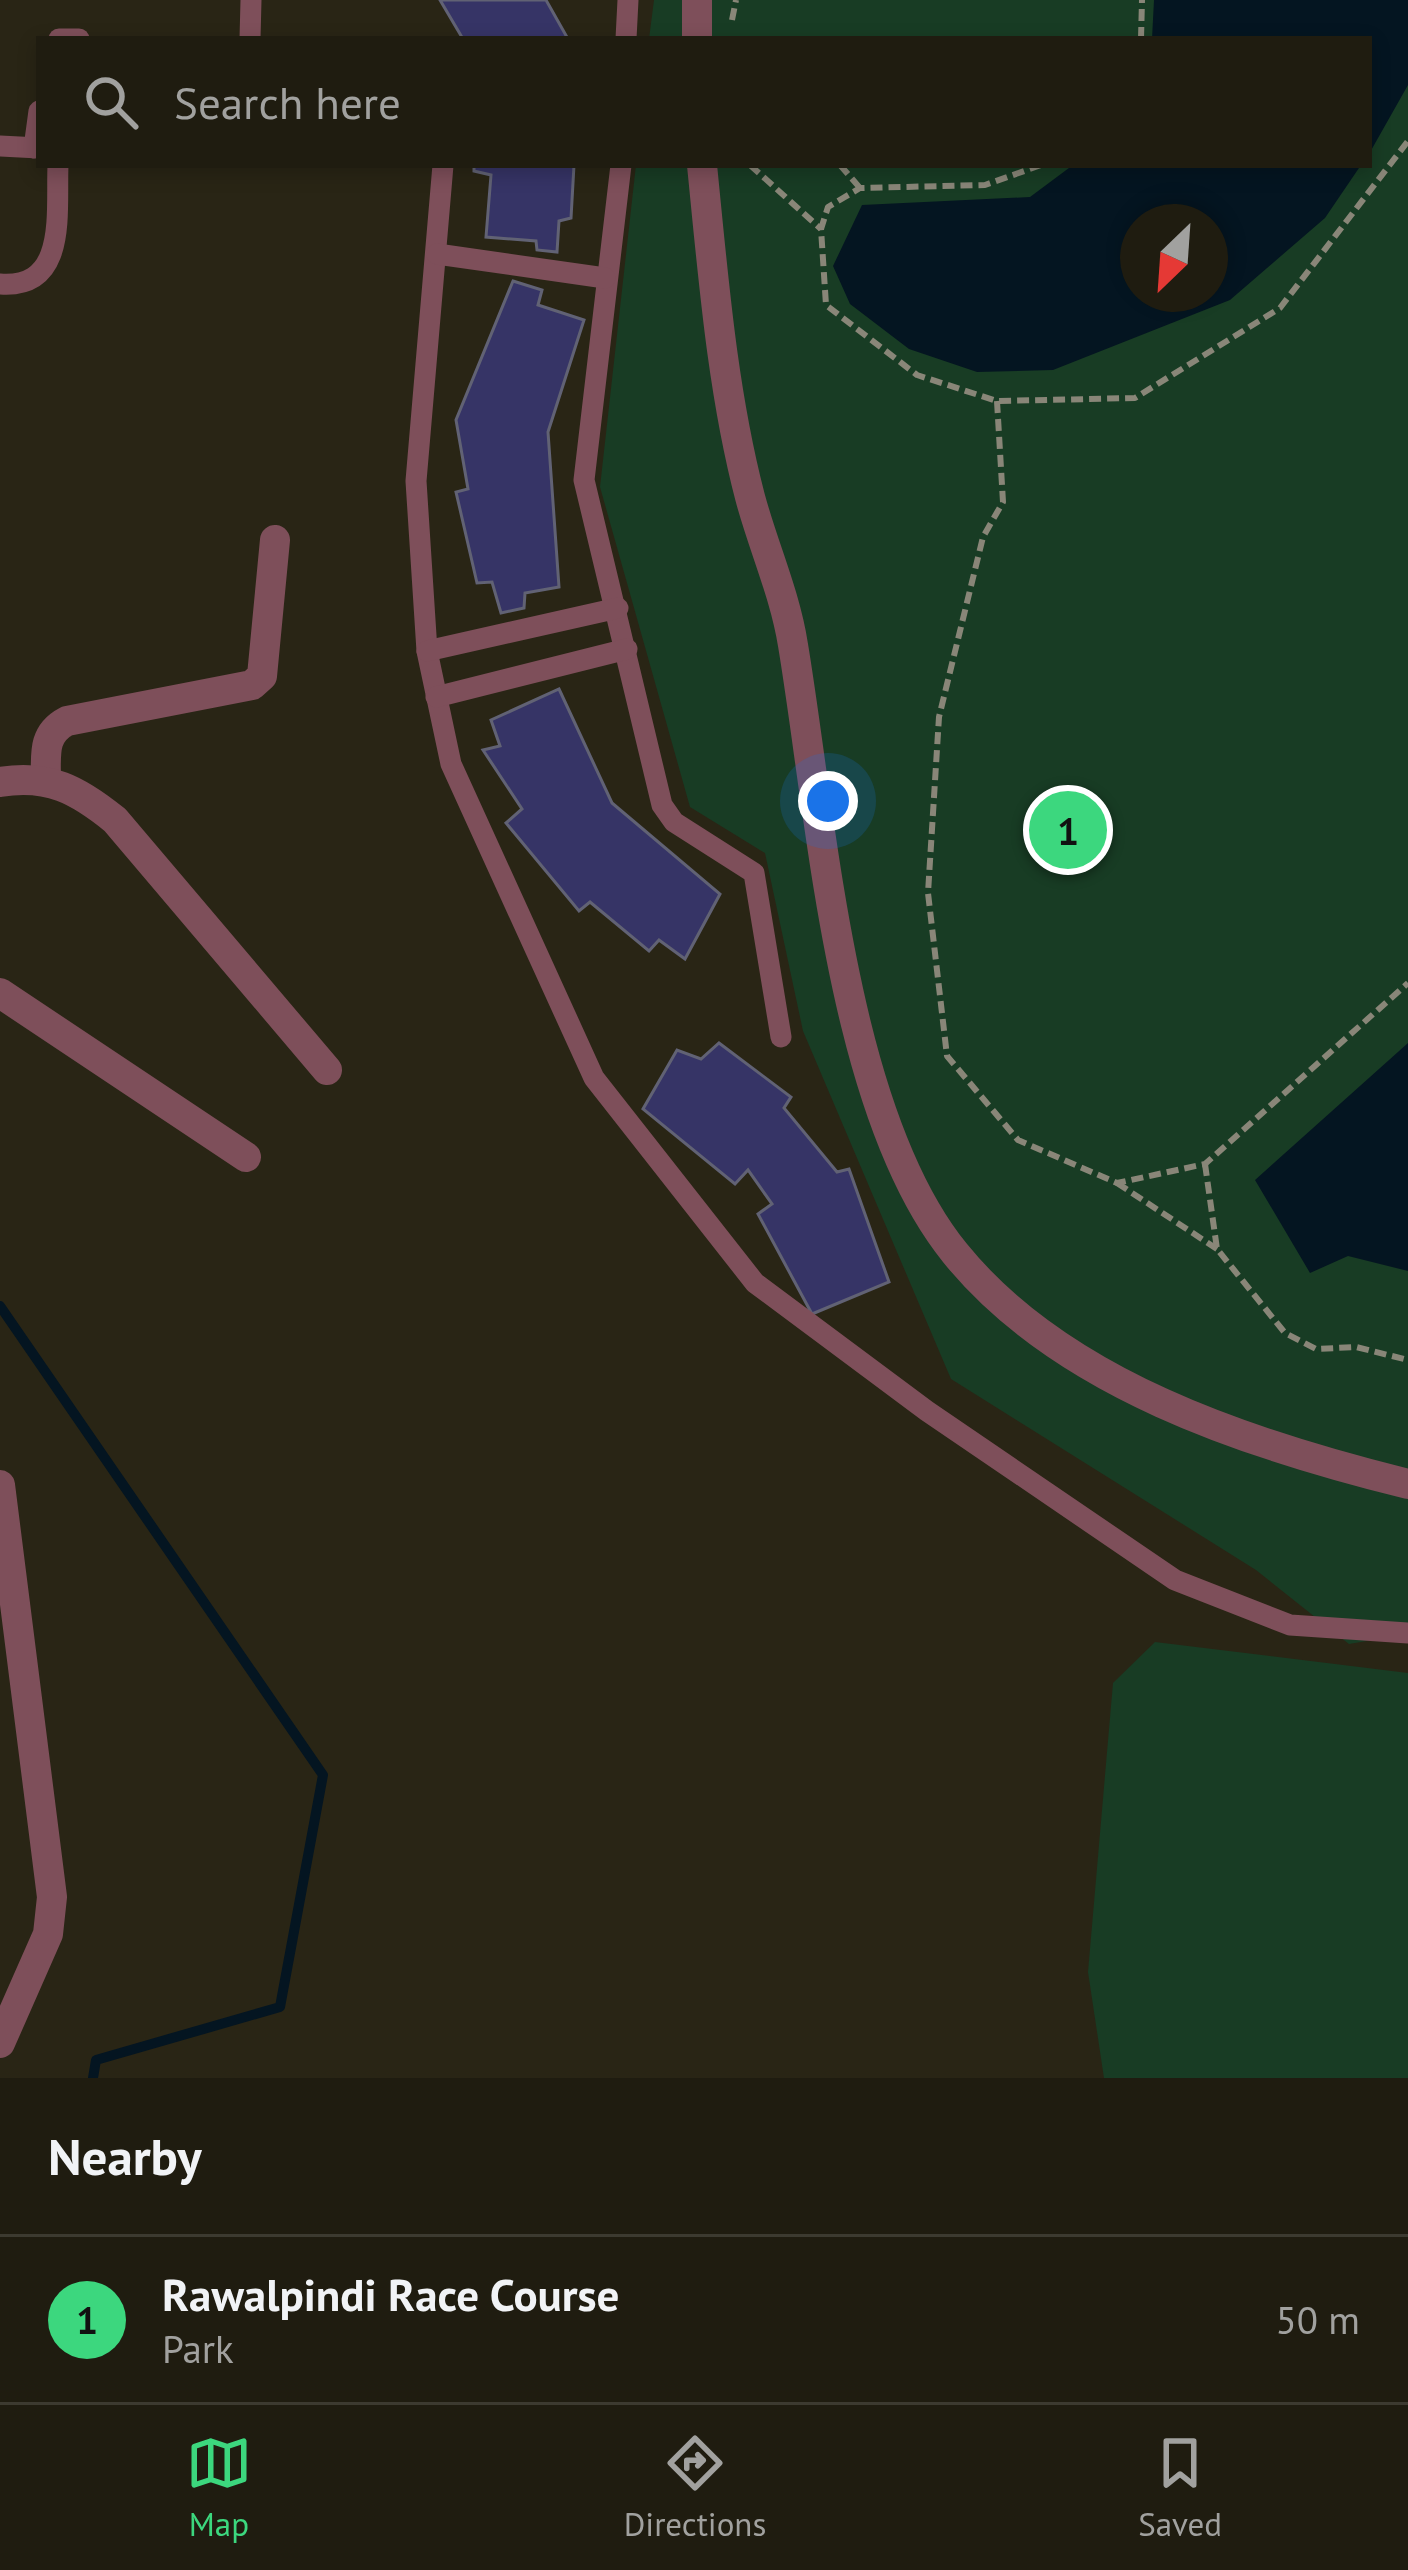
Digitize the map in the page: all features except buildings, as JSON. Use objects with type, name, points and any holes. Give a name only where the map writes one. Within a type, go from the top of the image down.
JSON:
[{"type":"street","points":[[697,0],[697,36]]},
{"type":"street","points":[[702,168],[713,278],[749,494],[790,623],[827,882],[860,1037],[915,1185],[954,1252],[1028,1322],[1090,1364],[1171,1405],[1259,1439],[1408,1484]]},
{"type":"street","points":[[46,781],[46,744],[53,728],[67,721],[252,685],[262,676],[274,540]]},
{"type":"street","points":[[0,782],[31,777],[77,790],[115,820],[327,1070]]},
{"type":"street","points":[[0,993],[246,1157]]},
{"type":"street","points":[[0,1485],[52,1897],[48,1934],[0,2043]]},
{"type":"lane","points":[[250,36],[251,0]]},
{"type":"lane","points":[[626,36],[628,0]]},
{"type":"lane","points":[[0,146],[36,148]]},
{"type":"lane","points":[[0,284],[20,286],[39,276],[54,255],[58,168]]},
{"type":"lane","points":[[443,168],[416,481],[427,651],[451,764],[594,1078],[754,1282],[927,1411],[1175,1580],[1290,1625],[1408,1633]]},
{"type":"lane","points":[[621,168],[584,480],[667,815],[748,867],[758,881],[781,1037]]},
{"type":"lane","points":[[437,254],[605,278]]},
{"type":"lane","points":[[427,651],[618,608]]},
{"type":"lane","points":[[436,698],[627,649]]},
{"type":"path","points":[[1142,0],[1142,36]]},
{"type":"path","points":[[1033,168],[985,185],[860,188],[828,207],[820,229],[826,305],[917,375],[997,401],[1135,398],[1280,308],[1408,141]]},
{"type":"path","points":[[753,168],[820,229]]},
{"type":"path","points":[[843,168],[860,188]]},
{"type":"path","points":[[997,401],[1003,502],[983,537],[938,717],[928,892],[947,1056],[1018,1140],[1118,1183],[1217,1249],[1285,1334],[1316,1349],[1357,1347],[1408,1360]]},
{"type":"path","points":[[1118,1183],[1205,1164],[1408,983]]},
{"type":"path","points":[[1205,1164],[1217,1249]]},
{"type":"green space","points":[[654,0],[1408,0],[1408,1634],[1349,1644],[1256,1570],[951,1379],[803,1031],[765,853],[690,807],[600,487],[636,168],[1372,168],[1372,36],[649,36]]},
{"type":"green space","points":[[1155,1642],[1408,1673],[1408,2078],[1104,2078],[1088,1972],[1113,1683]]},
{"type":"water","points":[[1154,0],[1408,0],[1408,85],[1372,149],[1372,36],[1152,36]]},
{"type":"water","points":[[1069,168],[1359,168],[1325,218],[1228,301],[1228,204],[1120,204],[1120,312],[1200,312],[1053,370],[977,372],[909,349],[850,304],[833,266],[862,205],[1030,197]]},
{"type":"water","points":[[1408,1043],[1408,1271],[1348,1256],[1310,1273],[1255,1180]]},
{"type":"waterway","points":[[0,1306],[323,1775],[280,2007],[96,2060],[93,2078]]},
{"type":"place","name":"Rawalpindi Race Course","points":[[1068,830]]}]
